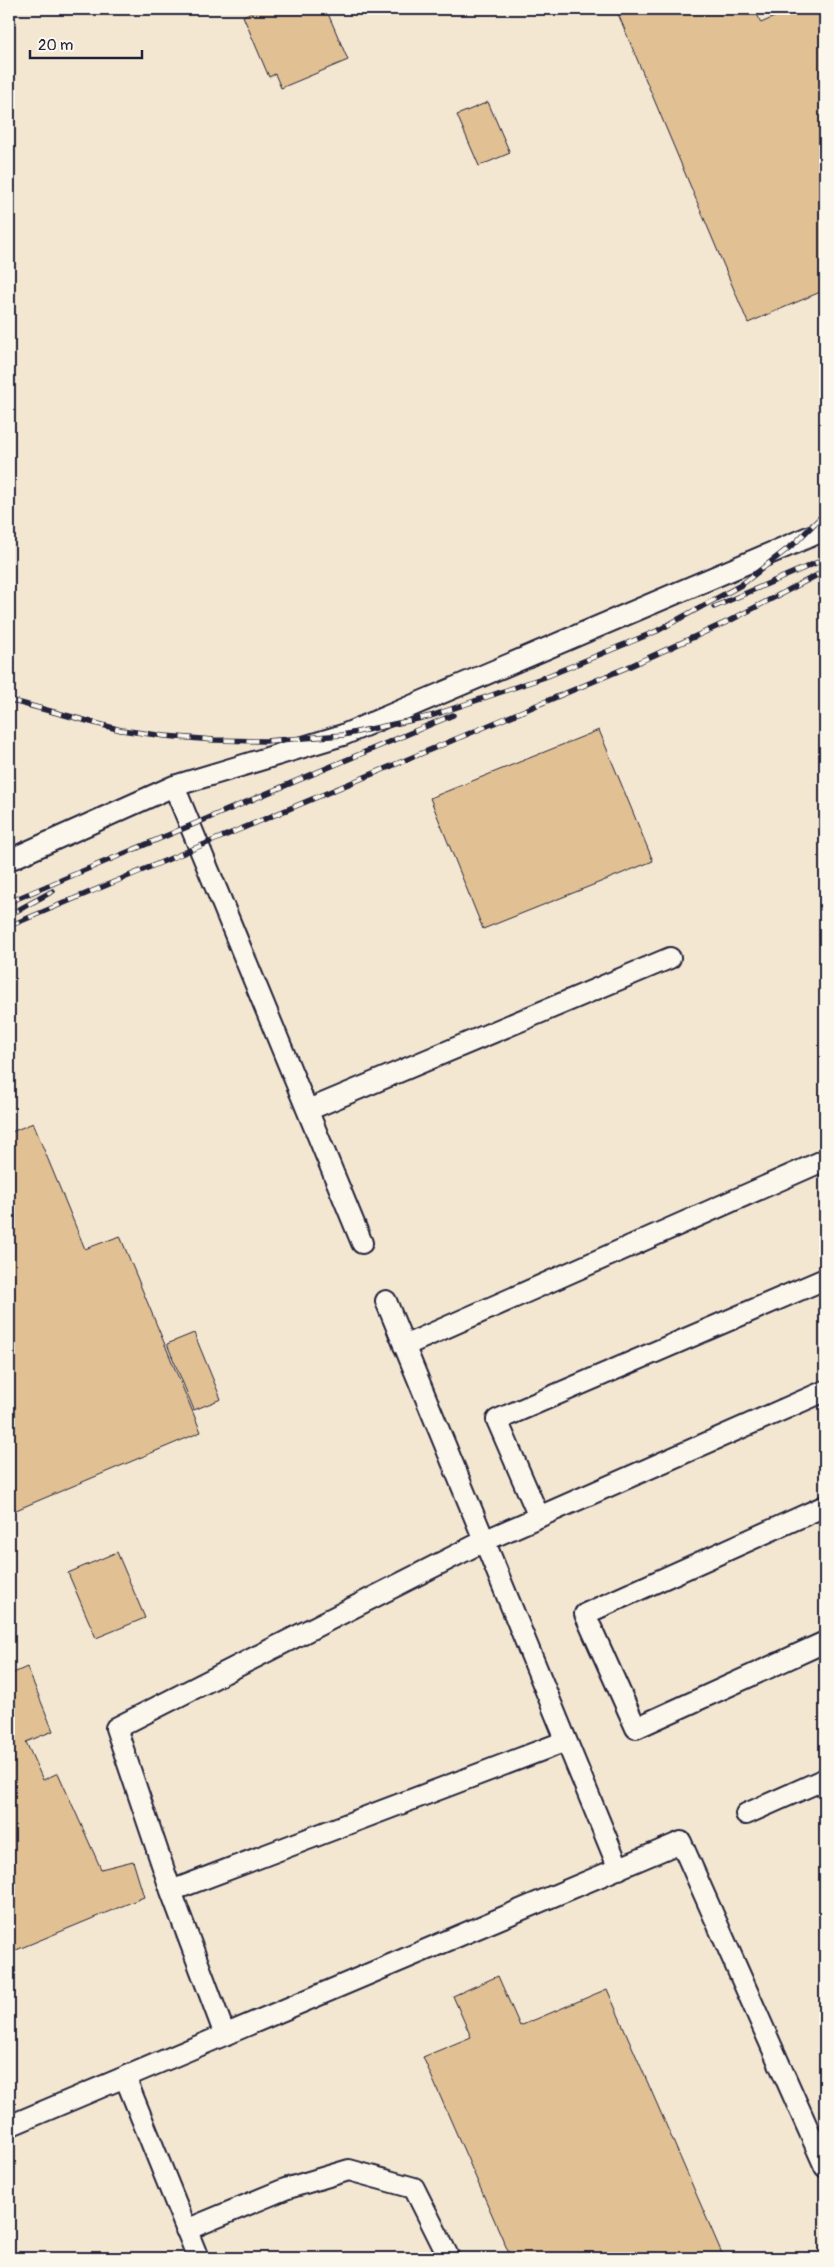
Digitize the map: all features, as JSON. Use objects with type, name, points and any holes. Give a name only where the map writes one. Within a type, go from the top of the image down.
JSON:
[{"type":"lane","points":[[9,860],[174,786],[344,735],[825,530]]},
{"type":"lane","points":[[174,786],[362,1243]]},
{"type":"lane","points":[[308,1110],[670,958]]},
{"type":"lane","points":[[404,1346],[825,1160]]},
{"type":"lane","points":[[539,1517],[497,1420],[825,1279]]},
{"type":"lane","points":[[386,1301],[618,1869]]},
{"type":"lane","points":[[225,2035],[171,1891],[116,1728],[484,1541],[825,1391]]},
{"type":"lane","points":[[825,1506],[585,1614],[636,1728],[825,1642]]},
{"type":"lane","points":[[171,1891],[566,1741]]},
{"type":"lane","points":[[746,1814],[825,1779]]},
{"type":"lane","points":[[9,2126],[681,1842],[825,2167]]},
{"type":"lane","points":[[125,2077],[198,2258]]},
{"type":"lane","points":[[186,2230],[285,2189],[349,2170],[414,2188],[449,2258]]},
{"type":"shaded area","points":[[9,9],[825,9],[825,2258],[9,2258]]},
{"type":"building","points":[[259,9],[326,9],[348,60],[281,88],[275,74],[269,77],[243,16]]},
{"type":"building","points":[[616,9],[755,9],[761,23],[792,9],[817,9],[825,26],[825,290],[748,323]]},
{"type":"building","points":[[488,102],[510,153],[479,166],[457,115]]},
{"type":"building","points":[[599,730],[653,861],[483,929],[430,798]]},
{"type":"building","points":[[33,1123],[85,1249],[120,1236],[201,1432],[9,1513],[9,1133]]},
{"type":"building","points":[[194,1333],[221,1399],[194,1410],[167,1344]]},
{"type":"building","points":[[117,1552],[145,1618],[96,1638],[68,1573]]},
{"type":"building","points":[[27,1667],[53,1731],[26,1742],[43,1780],[58,1773],[101,1869],[133,1861],[144,1897],[9,1953],[9,1675]]},
{"type":"building","points":[[498,1976],[520,2026],[607,1989],[724,2258],[511,2258],[423,2057],[471,2037],[453,1996]]},
{"type":"railway","points":[[9,700],[121,730],[214,740],[265,741],[343,735],[431,716],[545,677],[657,631],[741,585],[795,543],[825,513]]},
{"type":"railway","points":[[714,607],[825,559]]},
{"type":"railway","points":[[9,926],[628,667],[729,621],[825,571]]},
{"type":"railway","points":[[9,902],[453,715]]},
{"type":"railway","points":[[9,915],[53,891]]}]
